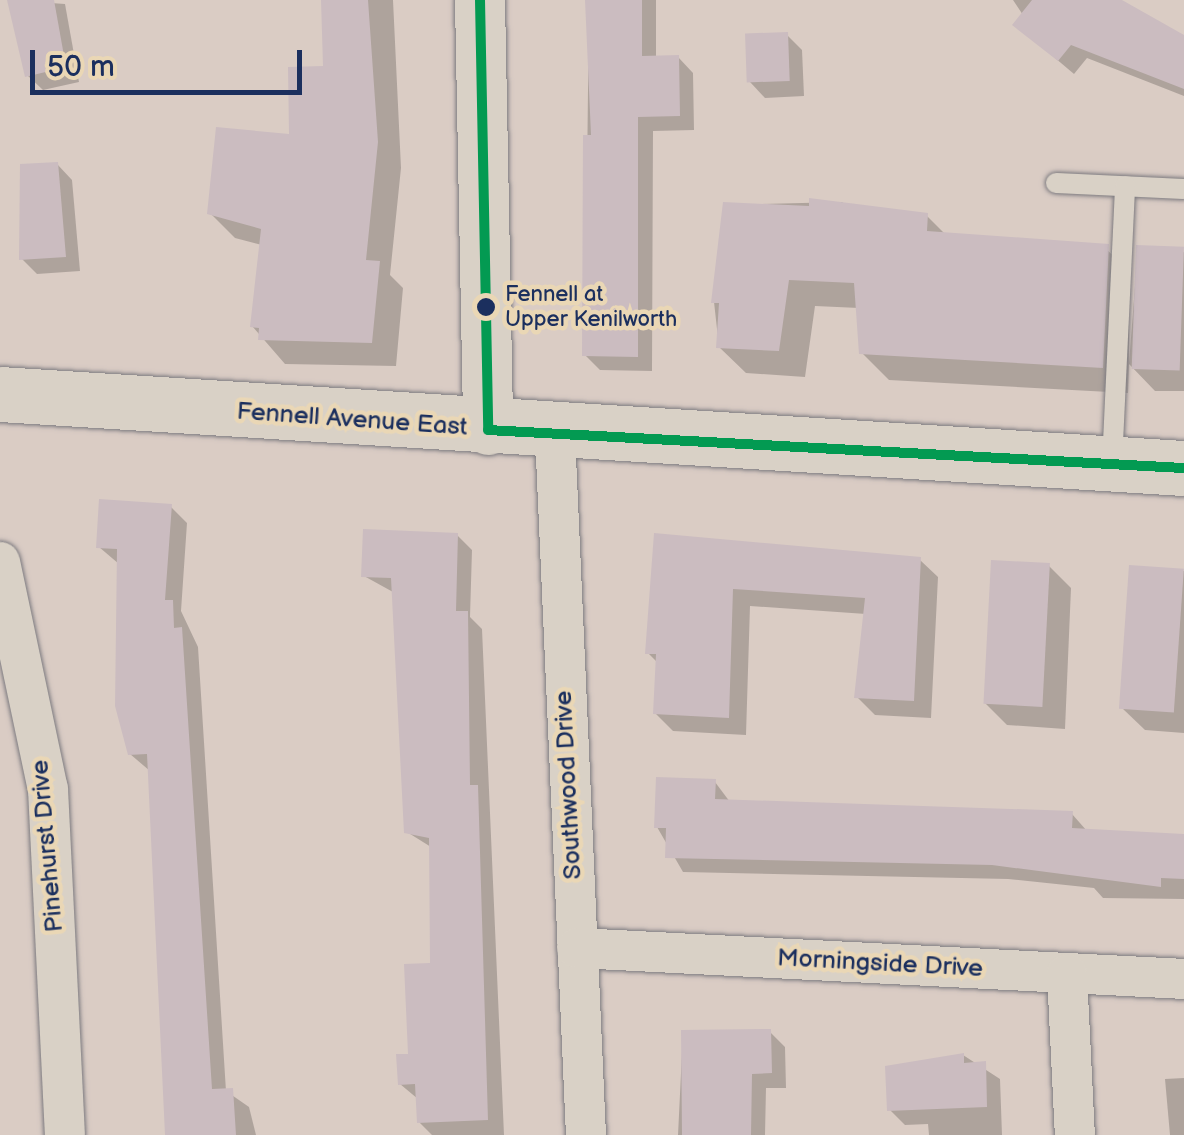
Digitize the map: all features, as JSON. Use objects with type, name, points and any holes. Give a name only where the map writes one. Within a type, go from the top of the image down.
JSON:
[{"type":"main road","name":"Fennell Avenue East","points":[[0,394],[488,430],[1184,468]]},
{"type":"street","points":[[480,0],[488,430]]},
{"type":"street","name":"Southwood Drive","points":[[555,434],[586,1135]]},
{"type":"street","name":"Pinehurst Drive","points":[[0,562],[48,789],[65,1135]]},
{"type":"street","name":"Morningside Drive","points":[[577,948],[1184,979]]},
{"type":"street","points":[[1067,974],[1075,1135]]},
{"type":"lane","points":[[1056,183],[1184,189]]},
{"type":"lane","points":[[1112,464],[1124,186]]},
{"type":"building","points":[[7,0],[54,0],[66,67],[25,77]]},
{"type":"building","points":[[321,0],[368,0],[378,142],[366,260],[380,261],[372,343],[258,340],[259,328],[250,327],[261,229],[207,214],[216,127],[289,134],[288,67],[323,66]]},
{"type":"building","points":[[585,0],[642,0],[642,56],[679,55],[680,116],[638,117],[638,357],[582,356],[583,135],[591,135]]},
{"type":"building","points":[[1032,0],[1122,0],[1184,35],[1184,89],[1071,45],[1058,61],[1012,25]]},
{"type":"building","points":[[788,32],[790,81],[747,82],[745,34]]},
{"type":"building","points":[[58,162],[66,257],[19,260],[20,164]]},
{"type":"building","points":[[809,198],[928,213],[927,231],[1109,244],[1103,368],[859,354],[854,283],[789,280],[779,351],[716,348],[719,303],[711,303],[723,202],[809,206]]},
{"type":"building","points":[[1136,245],[1184,247],[1180,371],[1132,369]]},
{"type":"building","points":[[99,499],[172,504],[165,600],[173,600],[174,628],[182,627],[212,1089],[233,1088],[236,1135],[165,1135],[147,754],[128,755],[115,706],[117,549],[96,548]]},
{"type":"building","points":[[363,529],[458,533],[456,611],[468,611],[470,785],[478,785],[488,1120],[417,1123],[415,1084],[398,1085],[396,1054],[408,1054],[404,964],[430,963],[429,838],[404,833],[391,578],[361,577]]},
{"type":"building","points":[[654,533],[921,557],[914,701],[854,698],[865,598],[733,589],[729,718],[653,714],[656,654],[645,654]]},
{"type":"building","points":[[991,560],[1050,563],[1042,707],[983,704]]},
{"type":"building","points":[[1129,565],[1184,569],[1174,712],[1119,709]]},
{"type":"building","points":[[656,777],[716,779],[715,799],[1073,811],[1072,828],[1184,834],[1184,879],[1161,878],[1161,887],[992,865],[665,858],[666,828],[654,828]]},
{"type":"building","points":[[771,1029],[772,1073],[752,1074],[751,1135],[682,1135],[681,1030]]},
{"type":"building","points":[[964,1053],[964,1063],[986,1061],[987,1107],[887,1111],[885,1066]]},
{"type":"transit line","points":[[480,0],[488,430],[1184,468]]},
{"type":"place","name":"Fennell at Upper Kenilworth","points":[[486,307]]}]
